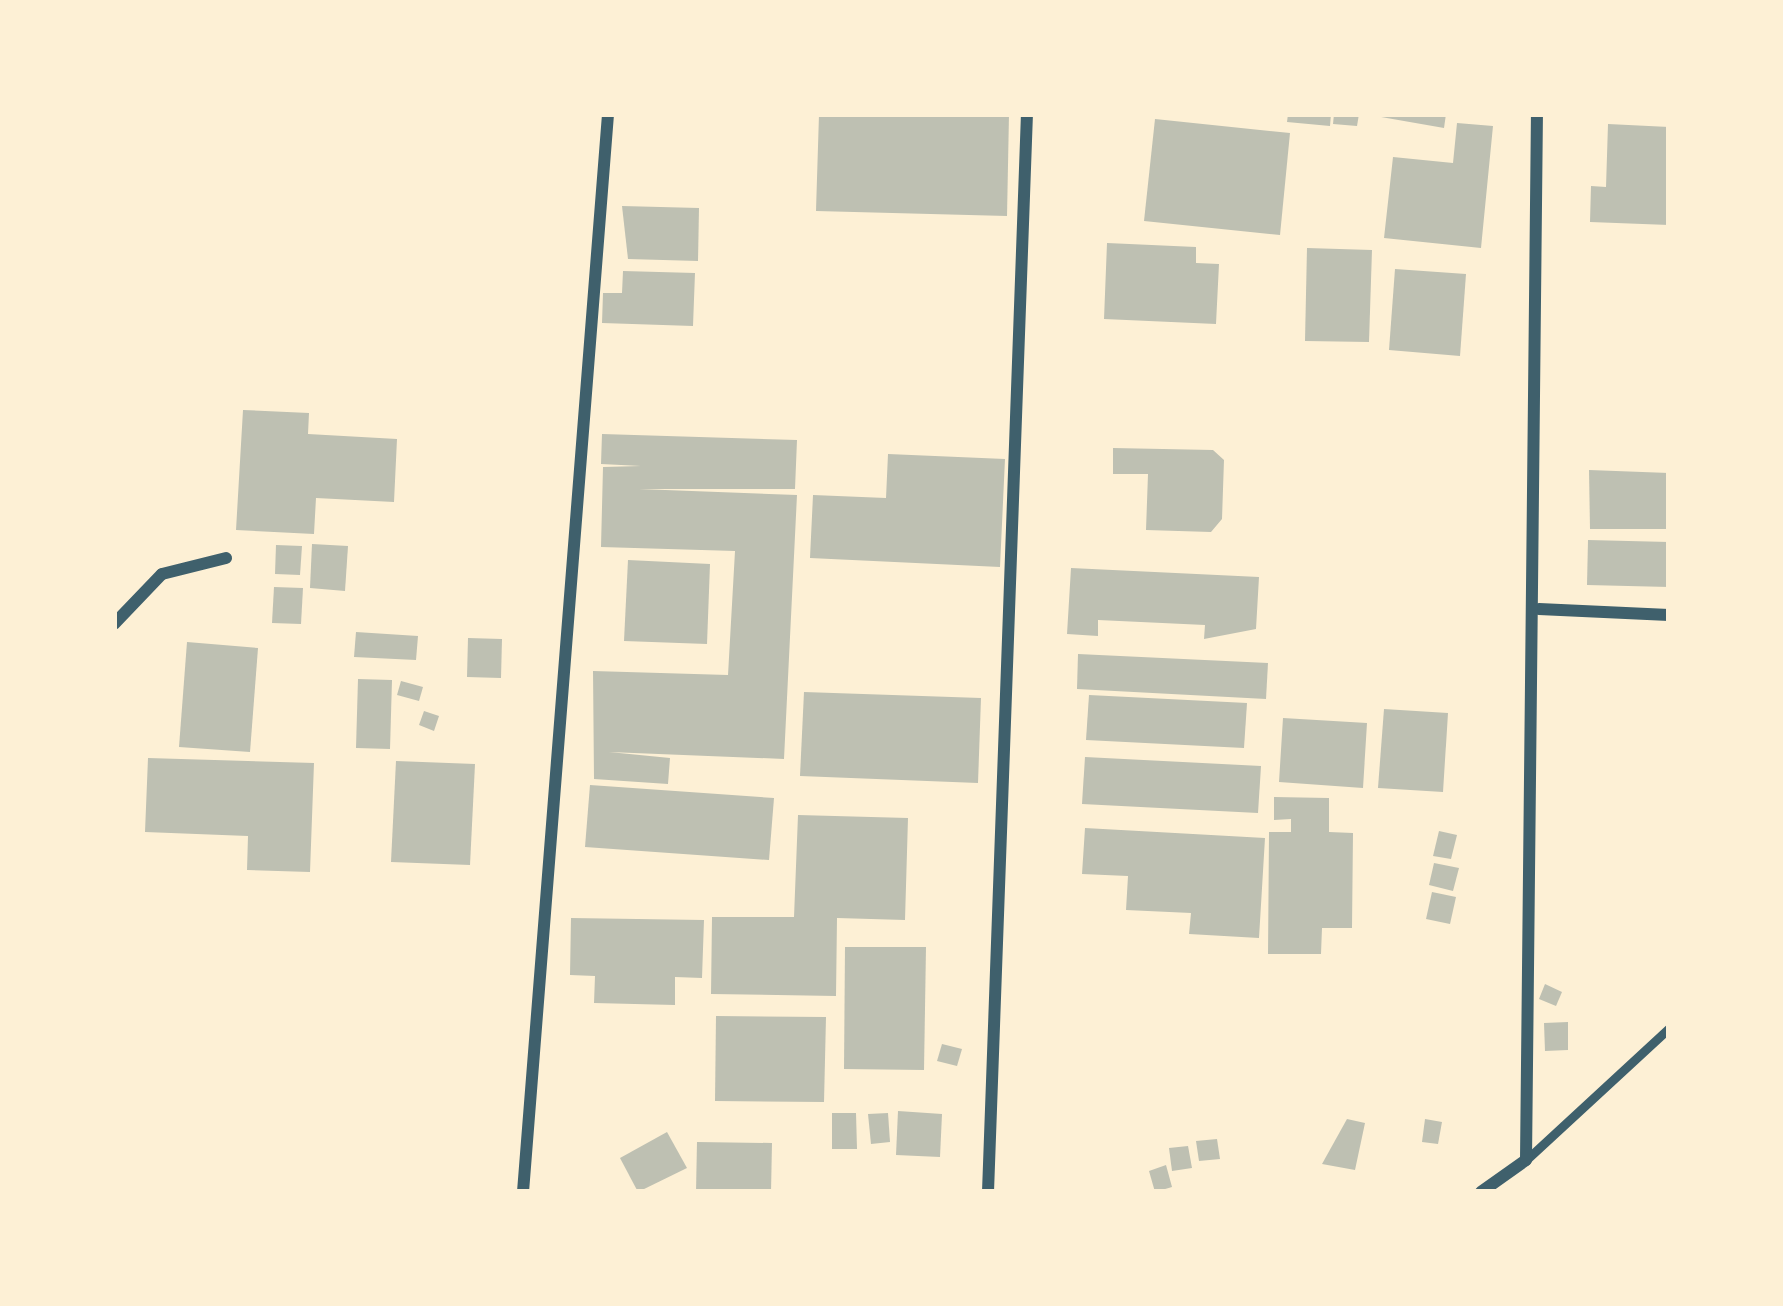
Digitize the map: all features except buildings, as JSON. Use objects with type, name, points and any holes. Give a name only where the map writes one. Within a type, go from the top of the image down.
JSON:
[{"type":"street","points":[[523,1192],[608,114]]},
{"type":"street","points":[[988,1192],[1027,114]]},
{"type":"street","points":[[1481,1192],[1526,1160],[1521,940],[1539,609],[1537,114]]},
{"type":"street","points":[[114,624],[162,574],[226,558]]},
{"type":"street","points":[[1539,609],[1669,615]]},
{"type":"lane","points":[[1526,1160],[1669,1028]]}]
